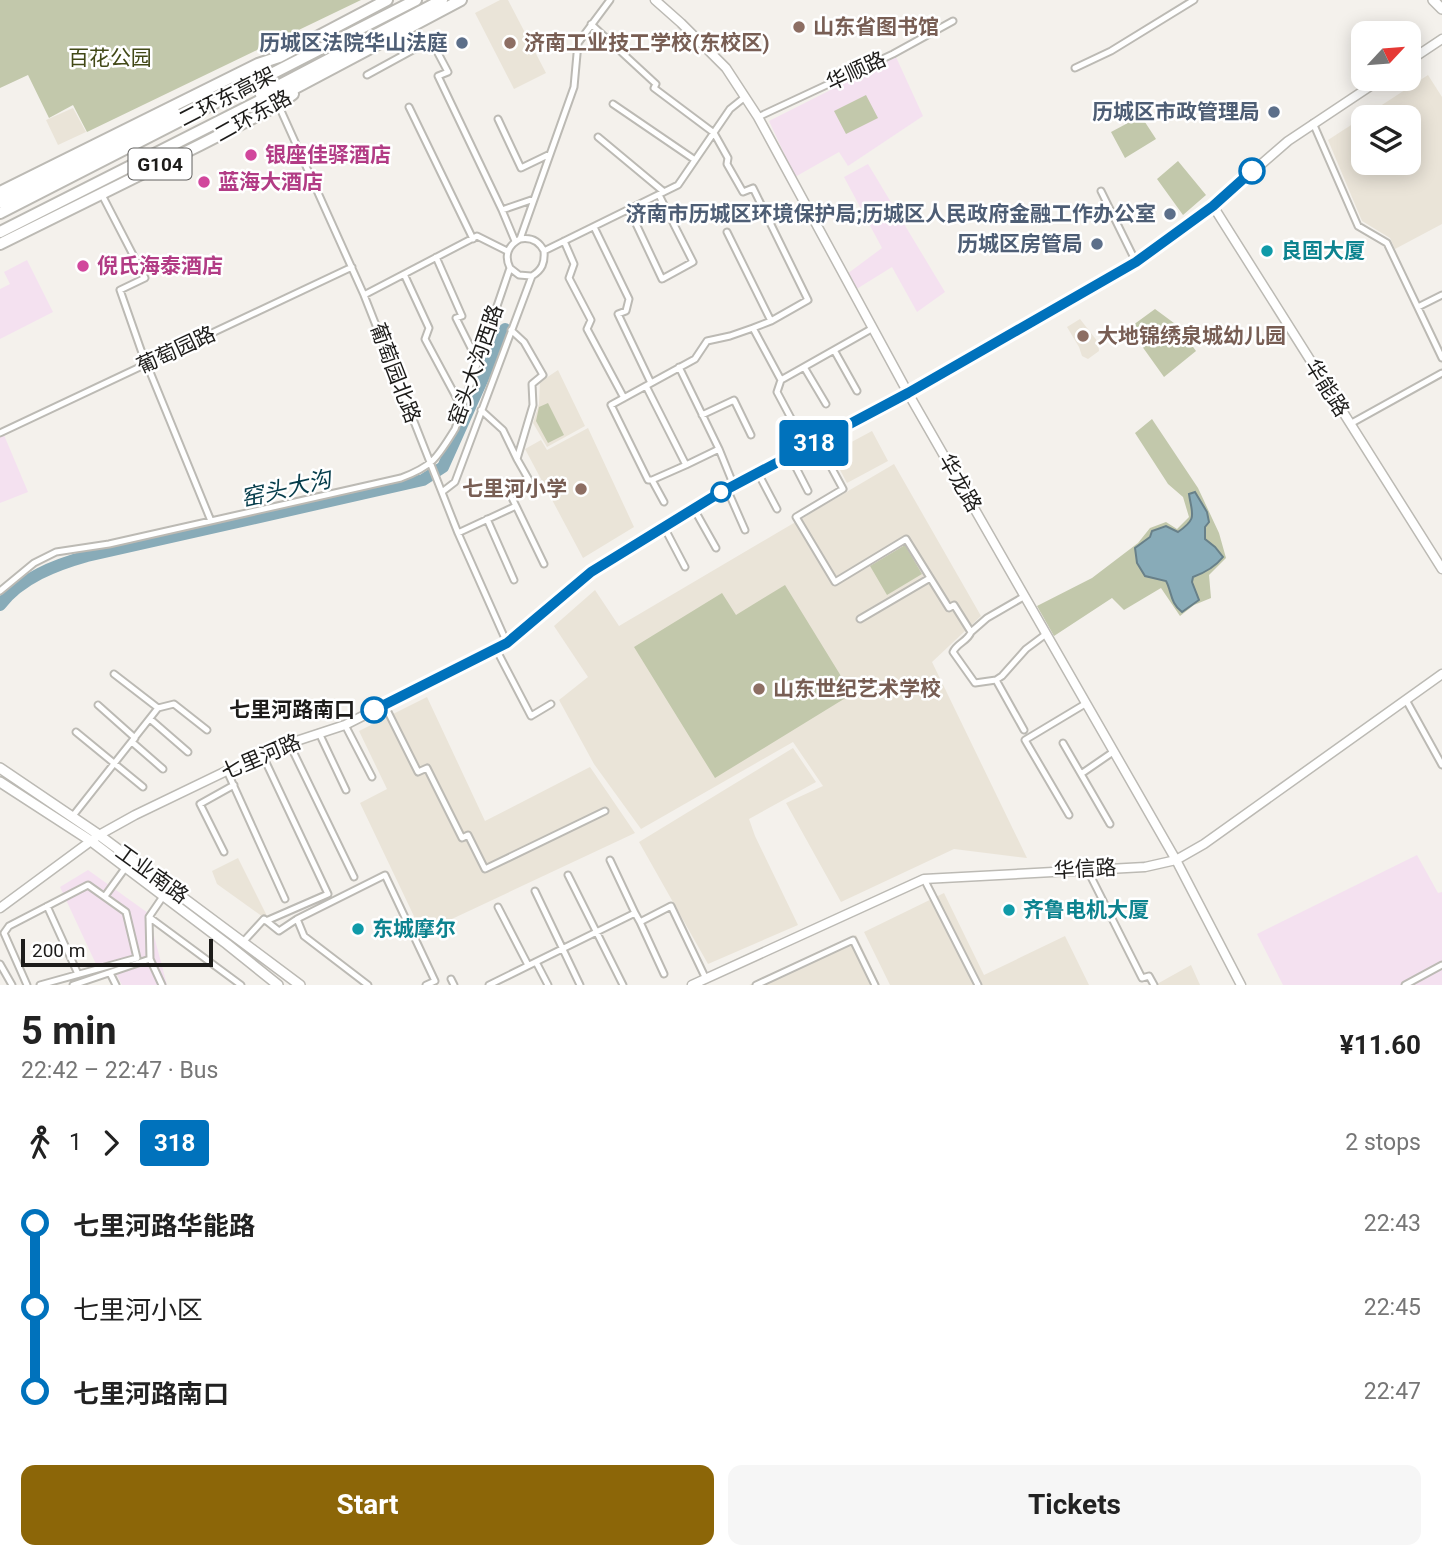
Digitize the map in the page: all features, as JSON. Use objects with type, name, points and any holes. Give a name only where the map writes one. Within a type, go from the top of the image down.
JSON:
[{"type":"highway","name":"二环东路","points":[[0,192],[258,64],[279,57],[387,0]]},
{"type":"highway","name":"二环东高架","points":[[0,213],[416,0]]},
{"type":"highway","name":"二环东高架","points":[[0,231],[442,0]]},
{"type":"highway","name":"二环东路","points":[[0,242],[280,100],[461,0]]},
{"type":"highway","name":"二环东路","points":[[0,208],[272,68],[279,57]]},
{"type":"highway","points":[[0,202],[279,57]]},
{"type":"highway","name":"二环东路","points":[[0,231],[267,97],[280,100]]},
{"type":"highway","points":[[0,242],[280,100]]},
{"type":"main road","name":"华龙路","points":[[655,0],[726,68],[758,117],[908,393],[1176,860],[1241,985]]},
{"type":"main road","points":[[1433,0],[1442,9]]},
{"type":"main road","points":[[1421,53],[1442,39]]},
{"type":"main road","name":"七里河路","points":[[0,908],[95,838],[145,810],[262,754],[345,725],[507,643],[591,572],[664,527],[730,488],[908,393],[1136,262],[1213,206],[1288,141],[1362,91]]},
{"type":"main road","name":"华能路","points":[[1213,206],[1442,569]]},
{"type":"main road","name":"华信路","points":[[692,985],[923,879],[1145,867],[1176,860],[1204,844],[1442,674]]},
{"type":"main road","name":"工业南路","points":[[0,768],[72,817],[126,867],[278,985]]},
{"type":"main road","name":"工业南路","points":[[0,782],[95,838],[300,985]]},
{"type":"street","points":[[365,295],[477,236],[507,251],[517,240],[574,87],[578,43],[610,0]]},
{"type":"street","points":[[1075,68],[1111,51],[1194,0]]},
{"type":"street","name":"华顺路","points":[[758,117],[893,54],[953,21]]},
{"type":"street","points":[[591,24],[656,84],[654,88],[714,132],[728,158],[727,164],[743,192],[753,188],[808,300],[771,321],[730,337],[707,341],[695,359],[611,405],[648,480],[652,480],[664,502]]},
{"type":"street","points":[[368,75],[431,40],[448,72],[438,76],[517,240]]},
{"type":"street","points":[[544,251],[678,185],[730,109],[746,97]]},
{"type":"street","name":"葡萄园北路","points":[[280,100],[365,295],[458,533],[507,643]]},
{"type":"street","points":[[613,104],[695,160]]},
{"type":"street","points":[[409,107],[473,239]]},
{"type":"street","points":[[498,119],[521,168],[550,154]]},
{"type":"street","points":[[1313,123],[1358,226],[1387,243],[1442,358]]},
{"type":"street","points":[[598,137],[661,193],[693,262],[662,279],[629,209]]},
{"type":"street","points":[[1101,191],[1136,262]]},
{"type":"street","points":[[101,193],[145,278],[120,290],[146,365],[211,521]]},
{"type":"street","points":[[502,211],[534,199]]},
{"type":"street","points":[[594,227],[629,299],[626,311],[618,314],[686,465]]},
{"type":"street","points":[[727,232],[771,321]]},
{"type":"street","points":[[442,492],[455,482],[532,276],[541,269],[544,251],[541,246],[532,239],[517,240]]},
{"type":"street","points":[[564,241],[575,264],[569,278],[591,320],[587,329],[624,398]]},
{"type":"street","name":"窑头大沟西路","points":[[0,591],[34,563],[56,552],[109,544],[401,478],[425,469],[442,451],[455,429],[509,268],[507,251]]},
{"type":"street","points":[[436,257],[462,316],[456,318],[471,348],[485,342]]},
{"type":"street","name":"葡萄园路","points":[[0,433],[352,267]]},
{"type":"street","points":[[509,268],[519,275],[532,276]]},
{"type":"street","points":[[404,274],[429,328],[425,339],[462,408]]},
{"type":"street","points":[[1418,307],[1442,295]]},
{"type":"street","points":[[753,328],[781,380]]},
{"type":"street","points":[[793,422],[777,392],[781,380],[873,328]]},
{"type":"street","points":[[511,330],[524,342],[543,375],[533,384],[533,405],[517,459]]},
{"type":"street","points":[[834,350],[857,391]]},
{"type":"street","points":[[679,367],[719,449],[745,530]]},
{"type":"street","points":[[804,367],[826,404]]},
{"type":"street","points":[[1350,425],[1442,373]]},
{"type":"street","points":[[702,415],[734,400],[751,435]]},
{"type":"street","points":[[481,410],[503,430],[529,480],[520,491],[511,496],[544,564]]},
{"type":"street","points":[[817,441],[844,489],[796,517],[835,582],[906,539],[948,608],[954,605],[971,632]]},
{"type":"street","points":[[652,480],[719,449]]},
{"type":"street","points":[[790,456],[808,491]]},
{"type":"street","points":[[758,473],[777,509]]},
{"type":"street","points":[[458,533],[516,506]]},
{"type":"street","points":[[694,509],[716,548]]},
{"type":"street","points":[[487,519],[514,580]]},
{"type":"street","points":[[664,527],[685,567]]},
{"type":"street","points":[[860,618],[930,578]]},
{"type":"street","points":[[1025,596],[987,618],[956,646],[953,652],[975,683],[996,680],[1026,649],[1046,634]]},
{"type":"street","points":[[496,649],[531,716],[551,704]]},
{"type":"street","points":[[114,674],[158,708]]},
{"type":"street","points":[[996,680],[1024,730]]},
{"type":"street","points":[[1406,700],[1442,765]]},
{"type":"street","points":[[72,817],[158,708],[174,704],[207,730]]},
{"type":"street","points":[[1069,815],[1025,740],[1085,704]]},
{"type":"street","points":[[98,705],[163,769]]},
{"type":"street","points":[[385,706],[418,772],[427,768],[461,838],[468,835],[485,869],[605,811]]},
{"type":"street","points":[[150,719],[188,752]]},
{"type":"street","points":[[345,725],[372,777]]},
{"type":"street","points":[[76,732],[143,787]]},
{"type":"street","points":[[319,733],[346,790]]},
{"type":"street","points":[[289,743],[354,877]]},
{"type":"street","points":[[1063,743],[1110,824]]},
{"type":"street","points":[[1081,774],[1113,752]]},
{"type":"street","points":[[243,942],[264,919],[266,921],[328,894],[262,754]]},
{"type":"street","points":[[227,771],[285,899]]},
{"type":"street","points":[[224,852],[200,804],[234,785]]},
{"type":"street","points":[[610,860],[664,974]]},
{"type":"street","points":[[105,896],[126,867]]},
{"type":"street","points":[[1087,869],[1142,978],[1149,976],[1154,985]]},
{"type":"street","points":[[266,921],[279,930],[386,875],[435,981],[426,985]]},
{"type":"street","points":[[568,875],[623,985]]},
{"type":"street","points":[[923,879],[978,985]]},
{"type":"street","points":[[27,985],[4,933],[9,926],[88,885],[126,912],[137,958],[40,985]]},
{"type":"street","points":[[535,891],[580,985]]},
{"type":"street","points":[[162,985],[150,959],[149,917],[164,895]]},
{"type":"street","points":[[47,906],[78,975]]},
{"type":"street","points":[[640,922],[671,906],[706,979]]},
{"type":"street","points":[[498,907],[528,965]]},
{"type":"street","points":[[489,985],[635,913]]},
{"type":"street","points":[[149,917],[241,985]]},
{"type":"street","points":[[297,919],[304,936],[368,985]]},
{"type":"street","points":[[757,985],[853,940],[875,985]]},
{"type":"street","points":[[73,985],[87,983],[150,959]]},
{"type":"street","points":[[536,961],[548,985]]},
{"type":"street","points":[[0,964],[12,985]]},
{"type":"street","points":[[1405,985],[1442,965]]},
{"type":"street","points":[[110,973],[116,985]]},
{"type":"street","points":[[503,978],[506,985]]},
{"type":"shaded area","name":"济南工业技工学校(东校区)","points":[[500,0],[508,0],[546,73],[514,89],[475,13]]},
{"type":"shaded area","points":[[896,57],[923,116],[848,166],[839,152],[795,177],[769,121]]},
{"type":"shaded area","points":[[1428,75],[1442,97],[1442,224],[1395,249],[1390,238],[1362,221],[1328,140],[1351,125],[1351,175],[1421,175],[1421,105],[1382,105],[1403,91],[1421,91],[1421,80]]},
{"type":"shaded area","points":[[73,108],[86,132],[58,145],[46,120]]},
{"type":"shaded area","points":[[868,164],[945,292],[917,312],[892,267],[855,290],[847,274],[882,248],[844,177]]},
{"type":"shaded area","points":[[27,260],[53,312],[0,339],[0,289],[10,284],[4,272]]},
{"type":"shaded area","name":"大地锦绣泉城幼儿园","points":[[1080,319],[1098,342],[1099,351],[1088,359],[1082,356],[1067,327]]},
{"type":"shaded area","points":[[558,370],[585,426],[547,447],[533,423],[539,404],[540,382]]},
{"type":"shaded area","name":"七里河小学","points":[[588,428],[634,527],[583,558],[525,449],[541,440],[547,450]]},
{"type":"shaded area","points":[[872,431],[888,461],[847,483],[831,453]]},
{"type":"shaded area","points":[[4,435],[28,492],[0,503],[0,437]]},
{"type":"shaded area","name":"山东世纪艺术学校","points":[[894,464],[981,616],[932,662],[1027,858],[954,849],[841,902],[786,803],[823,786],[793,742],[641,829],[594,764],[559,700],[588,677],[554,626],[595,590],[619,626]]},
{"type":"shaded area","points":[[427,697],[485,821],[590,767],[635,833],[422,933],[360,803],[387,789],[359,731]]},
{"type":"shaded area","points":[[793,748],[816,782],[749,819],[798,925],[708,964],[639,842]]},
{"type":"shaded area","points":[[1417,855],[1438,893],[1442,892],[1442,985],[1283,985],[1257,934]]},
{"type":"shaded area","points":[[238,858],[270,922],[217,884],[212,871]]},
{"type":"shaded area","points":[[88,870],[148,913],[167,985],[122,985],[116,973],[102,977],[60,887]]},
{"type":"shaded area","points":[[944,893],[984,975],[1065,936],[1089,985],[890,985],[864,932]]},
{"type":"shaded area","points":[[856,935],[880,985],[749,985]]},
{"type":"shaded area","points":[[1191,965],[1200,985],[1157,985],[1157,984]]},
{"type":"green space","name":"百花公园","points":[[0,0],[361,0],[87,132],[73,105],[49,118],[28,75],[0,88]]},
{"type":"green space","points":[[866,95],[878,118],[846,134],[834,111]]},
{"type":"green space","points":[[1141,116],[1156,139],[1125,158],[1111,132]]},
{"type":"green space","points":[[1178,161],[1206,195],[1183,215],[1157,179]]},
{"type":"green space","points":[[1155,309],[1178,326],[1196,351],[1164,377],[1129,328]]},
{"type":"green space","points":[[548,403],[564,435],[548,443],[536,421],[539,407]]},
{"type":"green space","points":[[1152,419],[1198,488],[1219,533],[1226,558],[1209,575],[1211,598],[1194,605],[1180,616],[1161,588],[1124,610],[1112,598],[1054,636],[1037,606],[1092,578],[1138,543],[1150,528],[1166,522],[1177,529],[1189,517],[1183,497],[1168,484],[1135,433]]},
{"type":"green space","points":[[905,545],[922,574],[887,595],[870,566]]},
{"type":"green space","points":[[785,585],[852,694],[715,778],[634,647],[722,593],[736,615]]},
{"type":"water","points":[[1195,492],[1207,512],[1209,522],[1205,527],[1205,539],[1223,557],[1209,569],[1193,577],[1192,582],[1199,600],[1182,612],[1173,601],[1166,581],[1145,576],[1137,563],[1135,548],[1150,537],[1152,531],[1166,526],[1178,532],[1189,523],[1192,512],[1189,494]]},
{"type":"waterway","name":"窑头大沟","points":[[0,605],[28,580],[87,556],[423,480],[443,467],[505,329]]},
{"type":"bus line","name":"318","points":[[374,710],[507,643],[591,572],[716,495],[908,393],[1136,262],[1213,206],[1252,171]]},
{"type":"place","name":"山东省图书馆","points":[[799,27]]},
{"type":"place","name":"历城区法院华山法庭","points":[[462,43]]},
{"type":"place","name":"济南工业技工学校(东校区)","points":[[510,43]]},
{"type":"place","name":"历城区市政管理局","points":[[1274,112]]},
{"type":"place","name":"银座佳驿酒店","points":[[251,155]]},
{"type":"place","name":"蓝海大酒店","points":[[204,182]]},
{"type":"place","name":"济南市历城区环境保护局;历城区人民政府金融工作办公室","points":[[1170,214]]},
{"type":"place","name":"历城区房管局","points":[[1097,244]]},
{"type":"place","name":"良固大厦","points":[[1267,251]]},
{"type":"place","name":"倪氏海泰酒店","points":[[83,266]]},
{"type":"place","name":"大地锦绣泉城幼儿园","points":[[1083,336]]},
{"type":"place","name":"七里河小学","points":[[581,489]]},
{"type":"place","name":"山东世纪艺术学校","points":[[759,689]]},
{"type":"place","name":"七里河路南口","points":[[374,710]]},
{"type":"place","name":"齐鲁电机大厦","points":[[1009,910]]},
{"type":"place","name":"东城摩尔","points":[[358,929]]}]
